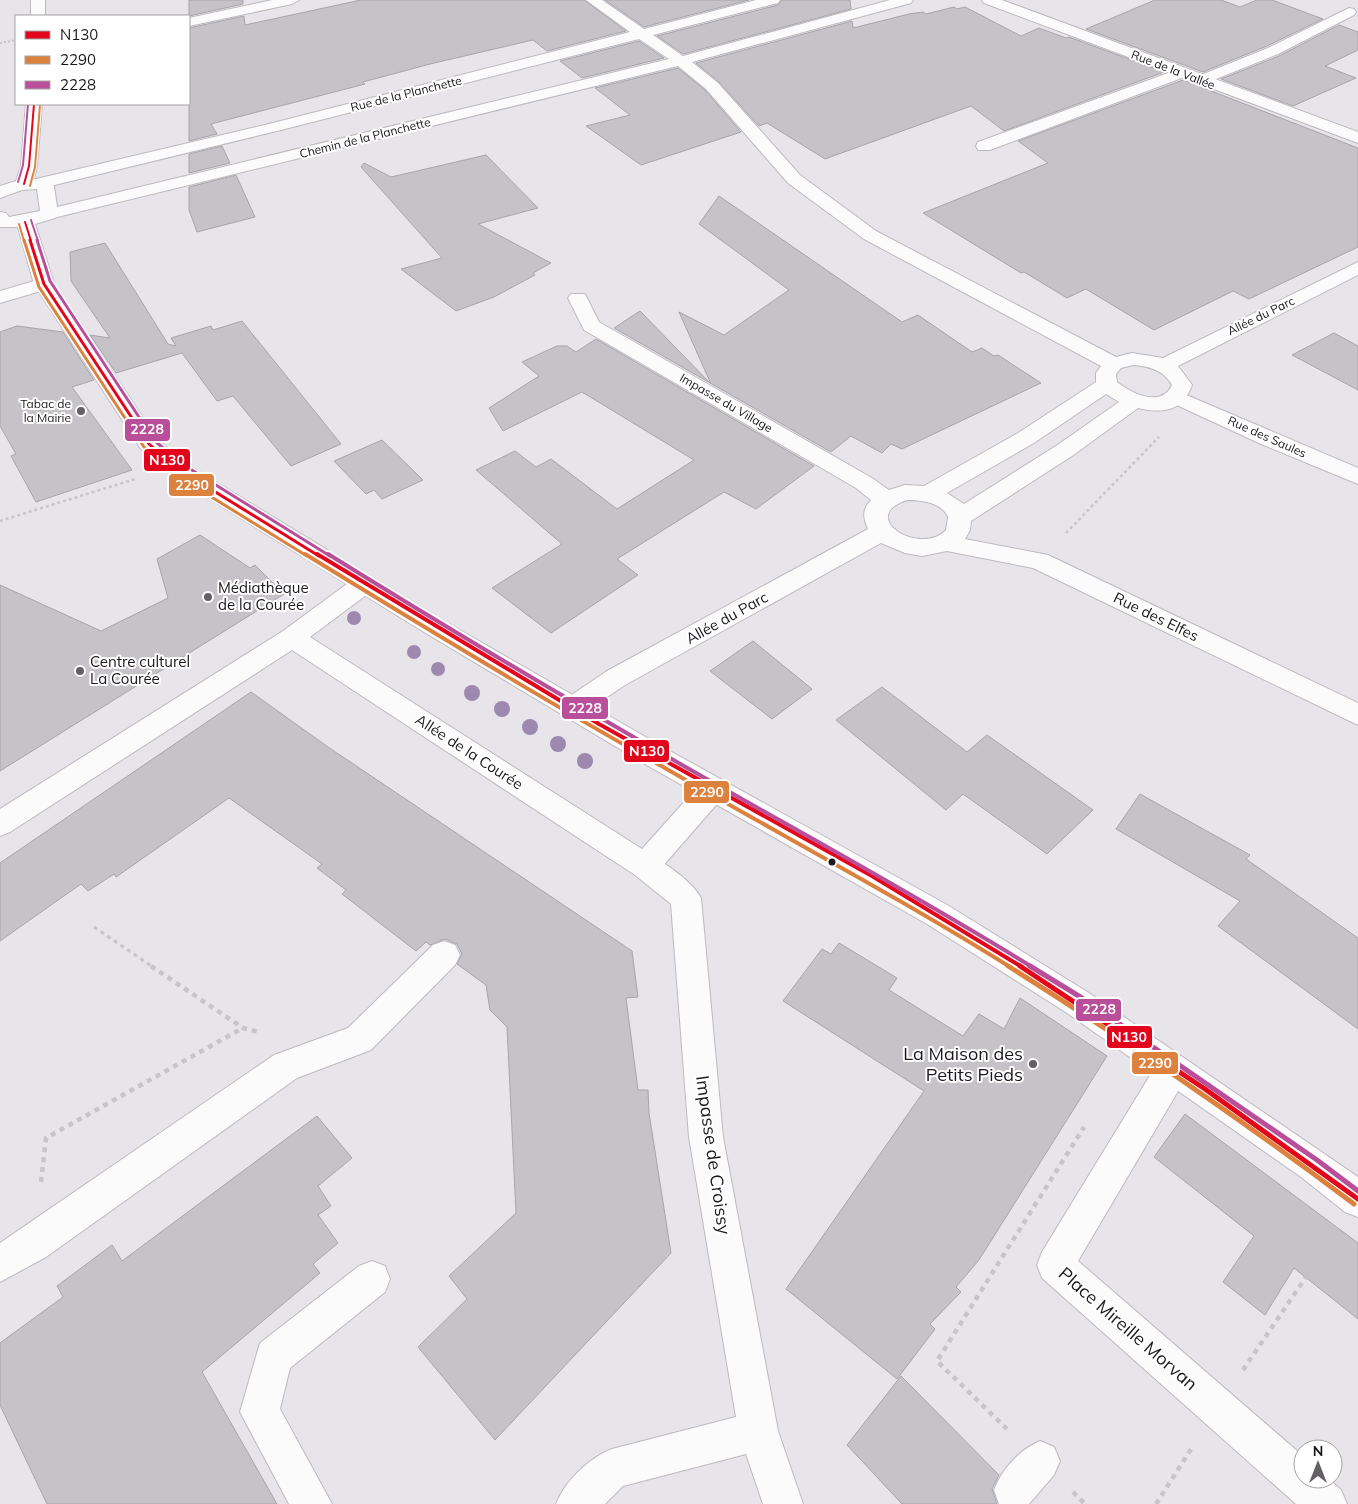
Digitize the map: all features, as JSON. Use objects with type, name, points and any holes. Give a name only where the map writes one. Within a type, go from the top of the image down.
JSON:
[{"type":"street","points":[[38,0],[38,15]]},
{"type":"street","points":[[190,22],[292,0]]},
{"type":"street","points":[[593,0],[680,61],[712,86],[794,180],[870,235],[1110,374],[1123,397],[1134,401],[1158,404],[1185,400],[1182,385],[1173,372],[1164,366],[1137,359],[1110,374],[1026,438],[928,494]]},
{"type":"street","name":"Rue de la Planchette","points":[[0,193],[261,130],[773,0]]},
{"type":"street","points":[[680,61],[906,0]]},
{"type":"street","name":"Rue de la Vallée","points":[[989,0],[1358,138]]},
{"type":"street","points":[[1201,80],[1273,51],[1349,12]]},
{"type":"street","name":"Chemin de la Planchette","points":[[25,222],[49,214],[680,61]]},
{"type":"street","points":[[984,146],[1182,73]]},
{"type":"street","points":[[34,105],[29,166],[31,184],[45,186],[49,214]]},
{"type":"street","points":[[0,218],[2,222],[25,222],[44,284],[149,444],[175,467],[364,584],[573,707],[713,789],[938,915],[1078,1004],[1313,1165],[1358,1199]]},
{"type":"street","name":"Allée du Parc","points":[[1164,366],[1182,355],[1358,268]]},
{"type":"street","points":[[0,298],[44,284]]},
{"type":"street","name":"Impasse du Village","points":[[578,298],[590,326],[864,483],[886,499]]},
{"type":"street","name":"Rue des Saules","points":[[1185,400],[1358,477]]},
{"type":"street","points":[[959,518],[1064,451],[1134,401]]},
{"type":"street","points":[[905,492],[928,494],[948,504],[959,518],[959,528],[946,543],[919,548],[904,546],[892,540],[876,524],[875,514],[878,506],[886,499],[905,492]]},
{"type":"street","name":"Allée du Parc","points":[[573,707],[616,678],[882,532]]},
{"type":"street","name":"Rue des Elfes","points":[[946,543],[1038,561],[1358,715]]},
{"type":"street","points":[[0,824],[292,638],[364,584]]},
{"type":"street","name":"Allée de la Courée","points":[[292,638],[646,866]]},
{"type":"street","points":[[646,866],[713,789]]},
{"type":"street","name":"Impasse de Croissy","points":[[646,866],[686,898],[706,1137],[758,1431],[783,1504]]},
{"type":"street","points":[[0,1264],[33,1244],[286,1066],[359,1039],[444,955]]},
{"type":"street","name":"Place Mireille Morvan","points":[[1172,1070],[1055,1265],[1327,1504]]},
{"type":"street","points":[[312,1504],[260,1412],[274,1357],[372,1279]]},
{"type":"street","points":[[576,1504],[612,1469],[758,1431]]},
{"type":"street","points":[[1014,1490],[1040,1461]]},
{"type":"path","points":[[0,43],[15,40]]},
{"type":"path","points":[[1038,561],[1185,400]]},
{"type":"path","points":[[0,522],[175,467]]},
{"type":"path","points":[[94,927],[243,1028],[262,1033]]},
{"type":"path","points":[[33,1244],[46,1138],[243,1028]]},
{"type":"building","points":[[189,0],[243,0],[243,4],[189,15]]},
{"type":"building","points":[[361,0],[584,0],[626,31],[547,51],[533,40],[430,64],[363,82],[365,84],[211,124],[217,134],[189,141],[190,28],[244,16],[245,25]]},
{"type":"building","points":[[605,0],[749,0],[644,27]]},
{"type":"building","points":[[782,0],[850,0],[851,9],[683,54],[657,36],[778,5]]},
{"type":"building","points":[[1155,0],[1221,0],[1240,7],[1257,0],[1272,0],[1323,19],[1267,46],[1203,72],[1086,29]]},
{"type":"building","points":[[954,7],[957,9],[965,7],[1021,36],[1039,28],[1164,72],[1004,131],[971,106],[825,159],[767,123],[759,126],[719,82],[696,63],[852,21],[853,28],[909,14],[923,12],[926,14]]},
{"type":"building","points":[[1339,25],[1358,32],[1358,50],[1325,66],[1356,78],[1293,106],[1221,79],[1279,56]]},
{"type":"building","points":[[639,41],[664,58],[582,78],[560,61]]},
{"type":"building","points":[[678,68],[705,90],[741,132],[641,165],[586,126],[630,115],[595,88]]},
{"type":"building","points":[[1183,80],[1358,148],[1358,247],[1249,299],[1233,291],[1154,330],[1086,289],[1067,298],[1024,272],[1021,273],[923,213],[1048,163],[1018,141]]},
{"type":"building","points":[[222,146],[230,163],[189,173],[189,154]]},
{"type":"building","points":[[486,155],[538,208],[478,224],[551,263],[533,273],[535,275],[494,297],[456,311],[401,269],[442,258],[361,167],[364,163],[391,177]]},
{"type":"building","points":[[236,175],[255,217],[197,232],[189,210],[189,187]]},
{"type":"building","points":[[719,196],[902,322],[918,315],[972,352],[982,348],[994,356],[998,355],[1041,383],[902,449],[891,444],[882,453],[851,436],[831,452],[711,383],[679,312],[724,335],[789,290],[699,224]]},
{"type":"building","points":[[105,243],[168,344],[176,346],[171,338],[211,326],[213,330],[242,321],[341,444],[291,466],[233,396],[217,401],[182,353],[116,373],[90,335],[110,338],[71,281],[70,252]]},
{"type":"building","points":[[640,311],[710,383],[614,328]]},
{"type":"building","points":[[17,326],[63,332],[94,380],[72,387],[132,470],[36,502],[11,456],[16,454],[0,426],[0,332]]},
{"type":"building","points":[[1334,333],[1358,346],[1358,390],[1292,355]]},
{"type":"building","points":[[596,339],[814,466],[756,509],[724,492],[617,559],[638,575],[551,633],[492,588],[562,544],[476,470],[515,451],[536,467],[551,459],[617,509],[694,460],[582,392],[503,431],[489,408],[539,376],[522,362],[557,346],[567,346],[576,352]]},
{"type":"building","points":[[382,440],[423,480],[382,499],[374,490],[366,494],[334,461]]},
{"type":"building","name":"Centre culturel La Courée","points":[[200,535],[250,568],[255,565],[284,594],[0,771],[0,585],[101,631],[168,598],[157,559]]},
{"type":"building","points":[[753,641],[812,689],[772,719],[710,671]]},
{"type":"building","points":[[882,687],[967,752],[987,735],[1093,810],[1047,854],[963,794],[946,810],[836,720]]},
{"type":"building","points":[[251,692],[328,747],[632,951],[638,997],[626,998],[638,1090],[648,1090],[649,1113],[671,1253],[495,1440],[418,1347],[467,1299],[449,1276],[516,1213],[507,1027],[490,1010],[486,985],[457,964],[462,954],[457,944],[445,939],[430,945],[426,942],[416,951],[342,894],[346,890],[317,868],[322,864],[229,798],[116,877],[114,874],[88,891],[81,884],[0,941],[0,863]]},
{"type":"building","points":[[1140,794],[1250,855],[1246,859],[1358,938],[1358,1029],[1218,926],[1240,901],[1116,829]]},
{"type":"building","points":[[839,943],[897,978],[889,990],[963,1036],[979,1014],[1004,1029],[1020,998],[1107,1056],[979,1260],[956,1287],[961,1292],[930,1324],[935,1329],[897,1379],[786,1289],[924,1091],[783,1001],[822,949],[831,954]]},
{"type":"building","points":[[1185,1114],[1358,1243],[1358,1319],[1294,1268],[1265,1315],[1223,1282],[1254,1236],[1154,1157]]},
{"type":"building","points":[[317,1116],[352,1158],[318,1186],[331,1206],[318,1215],[338,1243],[313,1264],[320,1273],[202,1372],[277,1504],[47,1504],[0,1405],[0,1343],[63,1297],[57,1286],[112,1245],[122,1261]]},
{"type":"building","points":[[901,1376],[999,1475],[992,1489],[997,1504],[902,1504],[847,1445]]},
{"type":"transit line","name":"2228","points":[[18,182],[23,165],[28,105]]},
{"type":"transit line","name":"N130","points":[[24,184],[29,166],[34,105]]},
{"type":"transit line","name":"2290","points":[[30,186],[35,167],[40,105]]},
{"type":"transit line","name":"2228","points":[[31,220],[50,281],[154,440],[179,462],[431,618],[663,754],[941,910],[1082,998],[1317,1160],[1358,1191]]},
{"type":"transit line","name":"N130","points":[[25,222],[44,284],[149,444],[175,467],[538,688],[660,759],[907,896],[1101,1018],[1257,1125],[1358,1199]]},
{"type":"transit line","name":"2290","points":[[19,224],[39,287],[144,447],[171,472],[425,628],[657,764],[935,920],[1075,1008],[1309,1170],[1354,1204]]},
{"type":"place","name":"Tabac de la Mairie","points":[[81,411]]},
{"type":"place","name":"Médiathèque de la Courée","points":[[208,597]]},
{"type":"place","name":"Centre culturel La Courée","points":[[80,671]]},
{"type":"place","name":"La Maison des Petits Pieds","points":[[1033,1064]]}]
